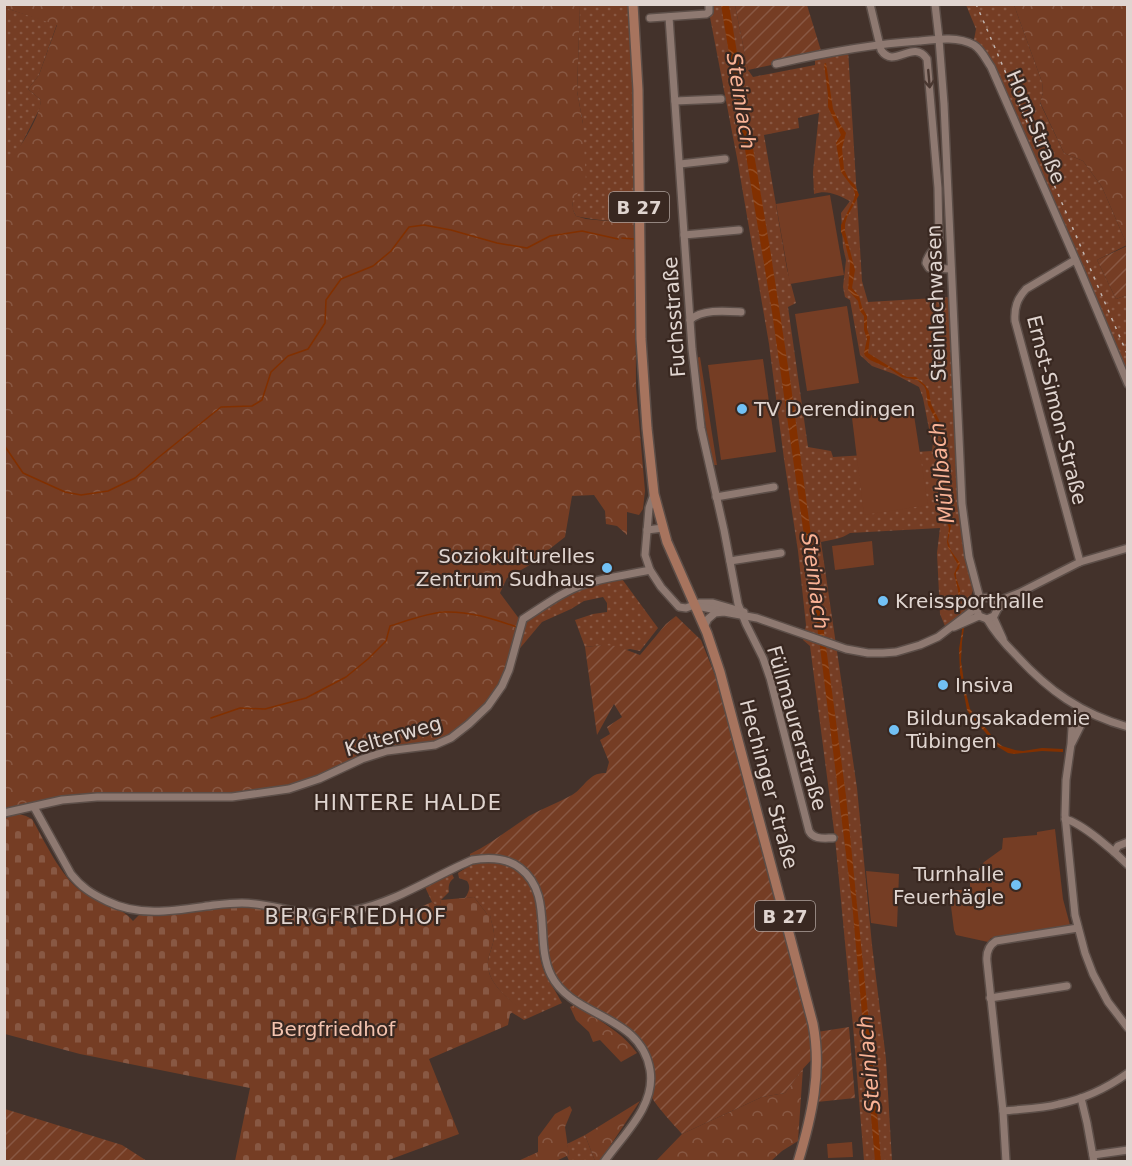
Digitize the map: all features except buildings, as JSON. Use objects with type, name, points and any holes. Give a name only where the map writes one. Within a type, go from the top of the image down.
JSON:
[{"type":"main road","name":"Hechinger Straße","points":[[633,4],[638,90],[641,339],[654,494],[673,556],[717,661],[814,1032],[817,1064],[815,1089],[798,1161]]},
{"type":"street","points":[[650,18],[706,14],[709,12],[709,4]]},
{"type":"street","points":[[870,4],[882,53],[889,57],[896,57],[914,51],[920,52],[927,59],[938,188],[939,240],[926,260],[929,268],[951,269]]},
{"type":"street","name":"Steinlachwasen","points":[[934,4],[939,39],[944,114],[963,514],[969,557],[980,599]]},
{"type":"street","name":"Fuchsstraße","points":[[669,17],[690,320],[701,428],[738,604],[742,613]]},
{"type":"street","name":"Horn-Straße","points":[[776,64],[840,50],[939,39],[957,40],[980,50],[992,67],[1128,384]]},
{"type":"street","points":[[675,101],[721,99]]},
{"type":"street","points":[[680,164],[725,159]]},
{"type":"street","points":[[684,235],[739,230]]},
{"type":"street","name":"Ernst-Simon-Straße","points":[[1076,260],[1026,289],[1016,304],[1015,313],[1018,332],[1080,562]]},
{"type":"street","points":[[690,320],[695,316],[706,314],[741,312]]},
{"type":"street","points":[[716,497],[774,487]]},
{"type":"street","name":"Hechinger Straße","points":[[654,494],[650,504],[645,555],[650,570],[661,587],[679,607],[687,608],[694,605]]},
{"type":"street","points":[[647,530],[663,528]]},
{"type":"street","points":[[997,605],[1080,562],[1128,548]]},
{"type":"street","points":[[730,561],[781,553]]},
{"type":"street","name":"Kelterweg","points":[[4,813],[62,800],[97,797],[232,797],[289,789],[387,751],[435,745],[451,738],[469,724],[488,706],[502,686],[509,670],[522,619],[582,585],[650,570]]},
{"type":"street","points":[[694,605],[704,602],[713,603],[861,652],[896,652],[920,645],[945,633],[966,619],[976,608],[980,599],[990,598],[997,605],[997,612],[988,619],[966,619]]},
{"type":"street","points":[[694,605],[724,612]]},
{"type":"street","points":[[976,608],[988,619],[1004,643],[1042,682],[1077,708],[1112,723],[1128,727]]},
{"type":"street","points":[[704,627],[715,613],[742,613]]},
{"type":"street","name":"Füllmaurerstraße","points":[[742,613],[764,658],[809,831],[816,837],[833,838]]},
{"type":"street","points":[[1077,708],[1072,728],[1066,780],[1065,819],[1074,910],[1088,962],[1108,1002],[1128,1028]]},
{"type":"street","points":[[1071,744],[1087,713]]},
{"type":"street","points":[[34,807],[77,881],[85,889],[101,898],[115,905],[137,911],[239,903],[253,903],[299,911],[356,910],[386,900],[472,860],[487,858],[509,861],[531,878],[535,884],[541,905],[544,955],[551,976],[560,989],[572,999],[626,1030],[637,1040],[646,1055],[651,1072],[648,1096],[632,1125],[604,1161]]},
{"type":"street","points":[[1065,819],[1081,827],[1128,865]]},
{"type":"street","points":[[1114,852],[1118,846],[1128,842]]},
{"type":"street","points":[[1006,1161],[1003,1111],[990,998],[988,948],[999,940],[1078,928]]},
{"type":"street","points":[[990,998],[1067,986]]},
{"type":"street","points":[[1003,1111],[1058,1105],[1108,1086],[1128,1073]]},
{"type":"street","points":[[1081,1098],[1094,1158],[1128,1150]]},
{"type":"green space","points":[[5,5],[580,5],[577,91],[583,124],[586,183],[574,198],[572,206],[576,216],[617,222],[626,219],[628,208],[635,208],[636,387],[645,491],[643,509],[639,515],[627,512],[627,535],[617,526],[606,524],[605,511],[594,495],[572,496],[565,537],[528,566],[507,578],[500,593],[520,620],[500,684],[486,703],[450,736],[434,743],[386,749],[318,777],[289,786],[231,794],[96,795],[10,810],[4,808],[4,168],[21,145],[36,117],[41,100],[28,89],[39,75],[57,25],[5,8]]},
{"type":"green space","points":[[580,5],[628,5],[633,89],[635,208],[628,217],[616,221],[576,216],[572,208],[583,124],[577,91]]},
{"type":"green space","points":[[709,5],[735,5],[748,70],[753,77],[815,65],[815,55],[848,49],[862,281],[868,302],[952,297],[962,504],[975,585],[963,617],[947,631],[940,614],[937,553],[940,528],[850,533],[840,538],[821,542],[857,788],[886,1059],[892,1161],[864,1161],[835,838],[810,646],[803,640],[806,625],[798,551],[769,344]],"holes":[[[819,113],[813,172],[814,194],[828,192],[850,201],[841,213],[846,260],[843,287],[845,297],[850,300],[860,355],[872,366],[919,387],[933,442],[932,451],[833,457],[831,451],[808,447],[788,307],[796,303],[787,269],[764,135],[799,128],[798,118]]]},
{"type":"green space","points":[[735,5],[807,5],[822,54],[748,70]]},
{"type":"green space","points":[[966,5],[1014,5],[1042,82],[1043,93],[1040,103],[1064,153],[1083,161],[1102,187],[1127,245],[1097,260],[1116,299],[1127,295],[1127,384],[991,67],[973,45],[976,29]]},
{"type":"green space","points":[[1014,5],[1127,5],[1127,245],[1102,187],[1083,161],[1064,153],[1040,102],[1043,93],[1042,82]]},
{"type":"green space","points":[[5,8],[57,24],[39,75],[28,89],[41,100],[40,108],[19,149],[5,168]]},
{"type":"green space","points":[[830,195],[844,275],[790,284],[776,204]]},
{"type":"green space","points":[[1127,246],[1127,295],[1116,299],[1097,260]]},
{"type":"green space","points":[[847,306],[859,383],[807,391],[795,314]]},
{"type":"green space","points":[[700,357],[717,465],[712,465],[695,358]]},
{"type":"green space","name":"TV Derendingen","points":[[763,359],[776,452],[721,460],[708,365]]},
{"type":"green space","points":[[913,409],[928,505],[864,515],[852,418]]},
{"type":"green space","points":[[872,541],[874,565],[835,570],[832,546]]},
{"type":"green space","points":[[622,579],[658,628],[640,651],[606,646],[585,647],[575,620],[607,612],[607,603],[603,597],[584,601],[542,622],[516,653],[526,620],[562,598],[584,588]]},
{"type":"green space","points":[[676,616],[701,640],[719,685],[804,1007],[810,1032],[812,1059],[785,1093],[762,1097],[682,1134],[653,1099],[651,1061],[639,1039],[619,1022],[573,995],[556,976],[547,947],[543,900],[539,886],[531,874],[519,864],[501,857],[470,857],[470,854],[529,816],[572,795],[591,777],[606,773],[609,762],[600,740],[610,734],[607,727],[622,717],[614,704],[597,735],[585,647],[616,646],[640,655],[666,624]]},
{"type":"green space","name":"Bergfriedhof","points":[[19,814],[32,819],[54,858],[74,885],[88,895],[115,907],[133,921],[141,913],[239,907],[319,917],[346,923],[351,928],[371,921],[389,921],[432,902],[437,906],[440,905],[441,900],[474,897],[487,914],[490,914],[494,935],[488,961],[490,975],[497,987],[519,1007],[510,1014],[508,1025],[429,1059],[459,1134],[386,1161],[235,1161],[250,1088],[80,1054],[5,1034],[5,818]]},
{"type":"green space","name":"Turnhalle Feuerhägle","points":[[1055,829],[1063,899],[1070,925],[1021,935],[991,938],[988,942],[956,935],[949,891],[970,889],[970,881],[984,862],[1002,849],[1003,838],[1037,835],[1037,832]]},
{"type":"green space","points":[[485,861],[515,868],[531,883],[536,893],[541,963],[562,1003],[524,1020],[511,1012],[518,1007],[497,987],[490,975],[488,961],[494,935],[490,915],[474,897],[465,898],[469,885],[467,881],[459,878],[458,873],[474,863]]},
{"type":"green space","points":[[866,871],[899,874],[897,927],[871,923]]},
{"type":"green space","points":[[451,872],[454,878],[449,884],[449,892],[437,906],[432,902],[425,887]]},
{"type":"green space","points":[[574,1005],[616,1032],[637,1053],[621,1062],[600,1040],[593,1042],[589,1032],[576,1020],[570,1007]]},
{"type":"green space","points":[[849,1027],[855,1098],[817,1102],[817,1032]]},
{"type":"green space","points":[[803,1068],[798,1141],[771,1161],[655,1162],[682,1134],[762,1097],[785,1093]]},
{"type":"green space","points":[[640,1101],[600,1161],[595,1161],[585,1135]]},
{"type":"green space","points":[[570,1106],[572,1110],[565,1127],[569,1155],[556,1161],[518,1161],[538,1152],[538,1137],[555,1114]]},
{"type":"green space","points":[[5,1109],[122,1145],[147,1161],[5,1161]]},
{"type":"green space","points":[[585,1135],[595,1161],[569,1161],[567,1144]]},
{"type":"green space","points":[[852,1142],[853,1157],[828,1158],[827,1144]]},
{"type":"water","name":"Steinlach","points":[[721,5],[729,5],[791,386],[846,796],[881,1161],[875,1161],[852,902],[820,647],[772,312]]},
{"type":"water","points":[[826,63],[833,109],[846,133],[842,148],[844,169],[859,195],[847,217],[845,231],[855,270],[852,288],[859,296],[867,316],[867,329],[870,337],[868,353],[907,377],[916,377],[929,391],[931,404],[939,420],[943,441],[942,457],[946,475],[943,487],[945,474],[941,457],[942,443],[937,422],[928,405],[924,386],[917,380],[902,377],[870,360],[864,353],[867,339],[864,330],[864,316],[860,311],[858,301],[848,290],[850,263],[841,232],[841,225],[855,194],[841,172],[836,143],[841,135],[828,107],[824,64]]},
{"type":"water","points":[[944,491],[948,499],[945,510],[951,526],[948,541],[951,551],[960,563],[956,577],[960,589],[960,609],[964,628],[961,661],[970,709],[1002,746],[1023,751],[1042,748],[1063,749],[1063,752],[1008,753],[995,745],[967,710],[960,673],[959,649],[962,631],[954,574],[958,565],[948,547],[947,542],[949,528],[943,511],[947,499]]},
{"type":"waterway","points":[[4,445],[23,473],[65,492],[81,495],[108,491],[135,478],[221,407],[252,406],[262,400],[271,372],[288,356],[308,349],[325,323],[326,300],[341,279],[373,266],[391,251],[409,227],[424,225],[527,248],[550,236],[582,231],[618,239]]},
{"type":"waterway","points":[[622,238],[634,239]]},
{"type":"waterway","points":[[211,718],[240,708],[265,709],[306,698],[346,677],[368,659],[386,641],[390,626],[444,612],[472,614],[517,627]]},
{"type":"railway","points":[[976,4],[1128,356]]},
{"type":"place","name":"TV Derendingen","points":[[742,409]]},
{"type":"place","name":"Soziokulturelles Zentrum Sudhaus","points":[[607,568]]},
{"type":"place","name":"Kreissporthalle","points":[[883,601]]},
{"type":"place","name":"Insiva","points":[[943,685]]},
{"type":"place","name":"Bildungsakademie Tübingen","points":[[894,730]]},
{"type":"place","name":"Turnhalle Feuerhägle","points":[[1016,885]]},
{"type":"district","name":"HINTERE HALDE","points":[[408,803]]},
{"type":"district","name":"BERGFRIEDHOF","points":[[356,917]]},
{"type":"water label","name":"Mühlbach","points":[[942,473]]}]
